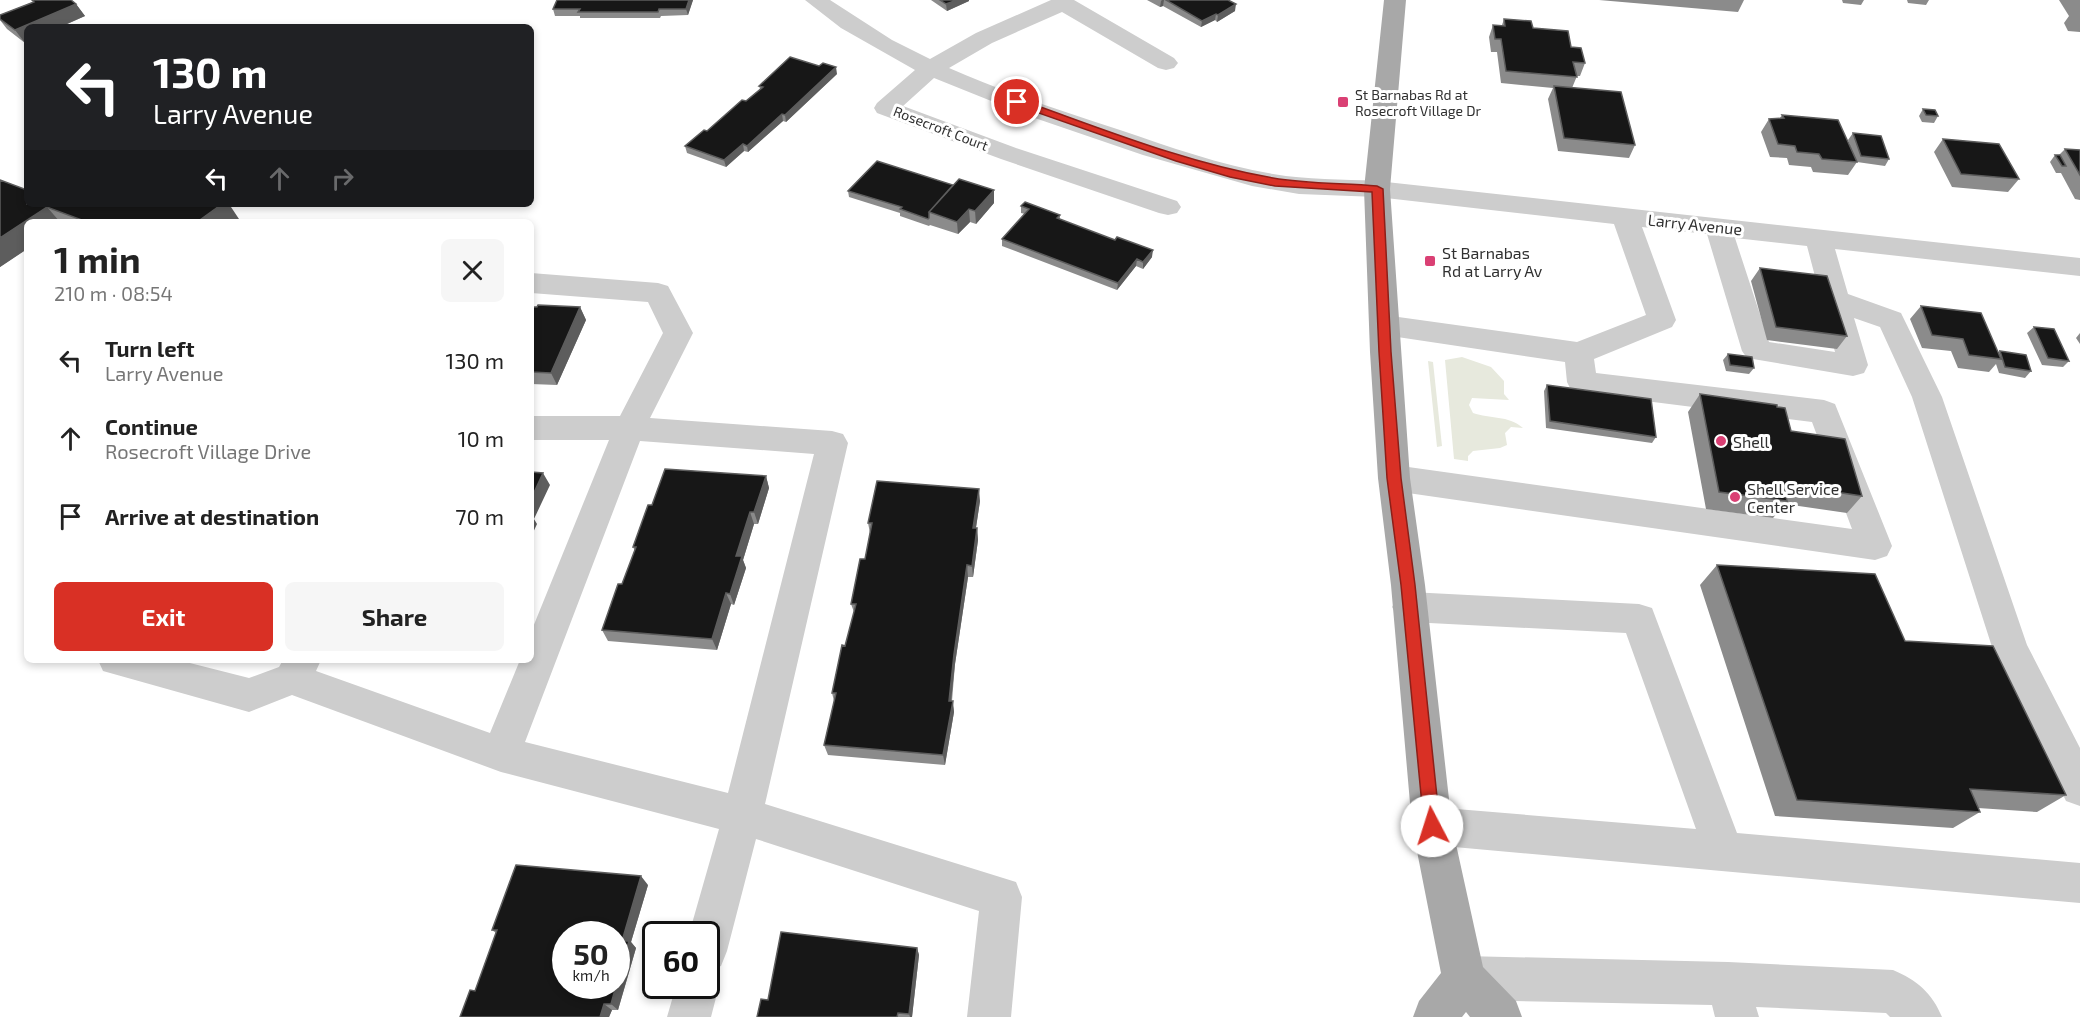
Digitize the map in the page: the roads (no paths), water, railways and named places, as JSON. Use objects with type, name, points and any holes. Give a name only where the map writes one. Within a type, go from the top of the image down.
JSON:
[{"type":"main road","points":[[1395,0],[1377,189],[1394,478],[1410,607],[1432,826],[1464,978],[1500,1017]]},
{"type":"main road","points":[[1435,1017],[1464,978]]},
{"type":"street","name":"Larry Avenue","points":[[816,0],[881,41],[960,81],[1180,159],[1230,173],[1275,182],[1377,189],[2080,267]]},
{"type":"street","name":"Rosecroft Court","points":[[1166,63],[1063,3],[984,38],[931,68],[886,108],[1010,154],[1168,207]]},
{"type":"street","points":[[1384,324],[1579,353],[1662,320],[1625,217]]},
{"type":"street","points":[[1718,226],[1756,351],[1853,365],[1818,237]]},
{"type":"street","points":[[501,754],[629,428],[678,333],[658,293],[534,283]]},
{"type":"street","points":[[1835,300],[1891,320],[1927,397],[2010,647],[2080,788]]},
{"type":"street","points":[[1394,478],[1875,546],[1824,412],[1582,382],[1579,353]]},
{"type":"street","points":[[534,428],[629,428],[832,443],[742,816],[714,921]]},
{"type":"street","points":[[1410,607],[1639,619],[1724,851]]},
{"type":"street","points":[[127,663],[249,695],[298,670],[501,754],[742,816],[1001,897],[989,1017]]},
{"type":"street","points":[[1432,826],[2080,883]]},
{"type":"street","points":[[1464,978],[1732,1000],[1893,992],[1909,1004],[1920,1017]]},
{"type":"street","points":[[689,1017],[694,999]]},
{"type":"place","name":"St Barnabas Rd at Rosecroft Village Dr","points":[[1343,102]]},
{"type":"place","name":"St Barnabas Rd at Larry Av","points":[[1430,261]]},
{"type":"place","name":"Shell","points":[[1721,441]]},
{"type":"place","name":"Shell Service Center","points":[[1735,497]]}]
